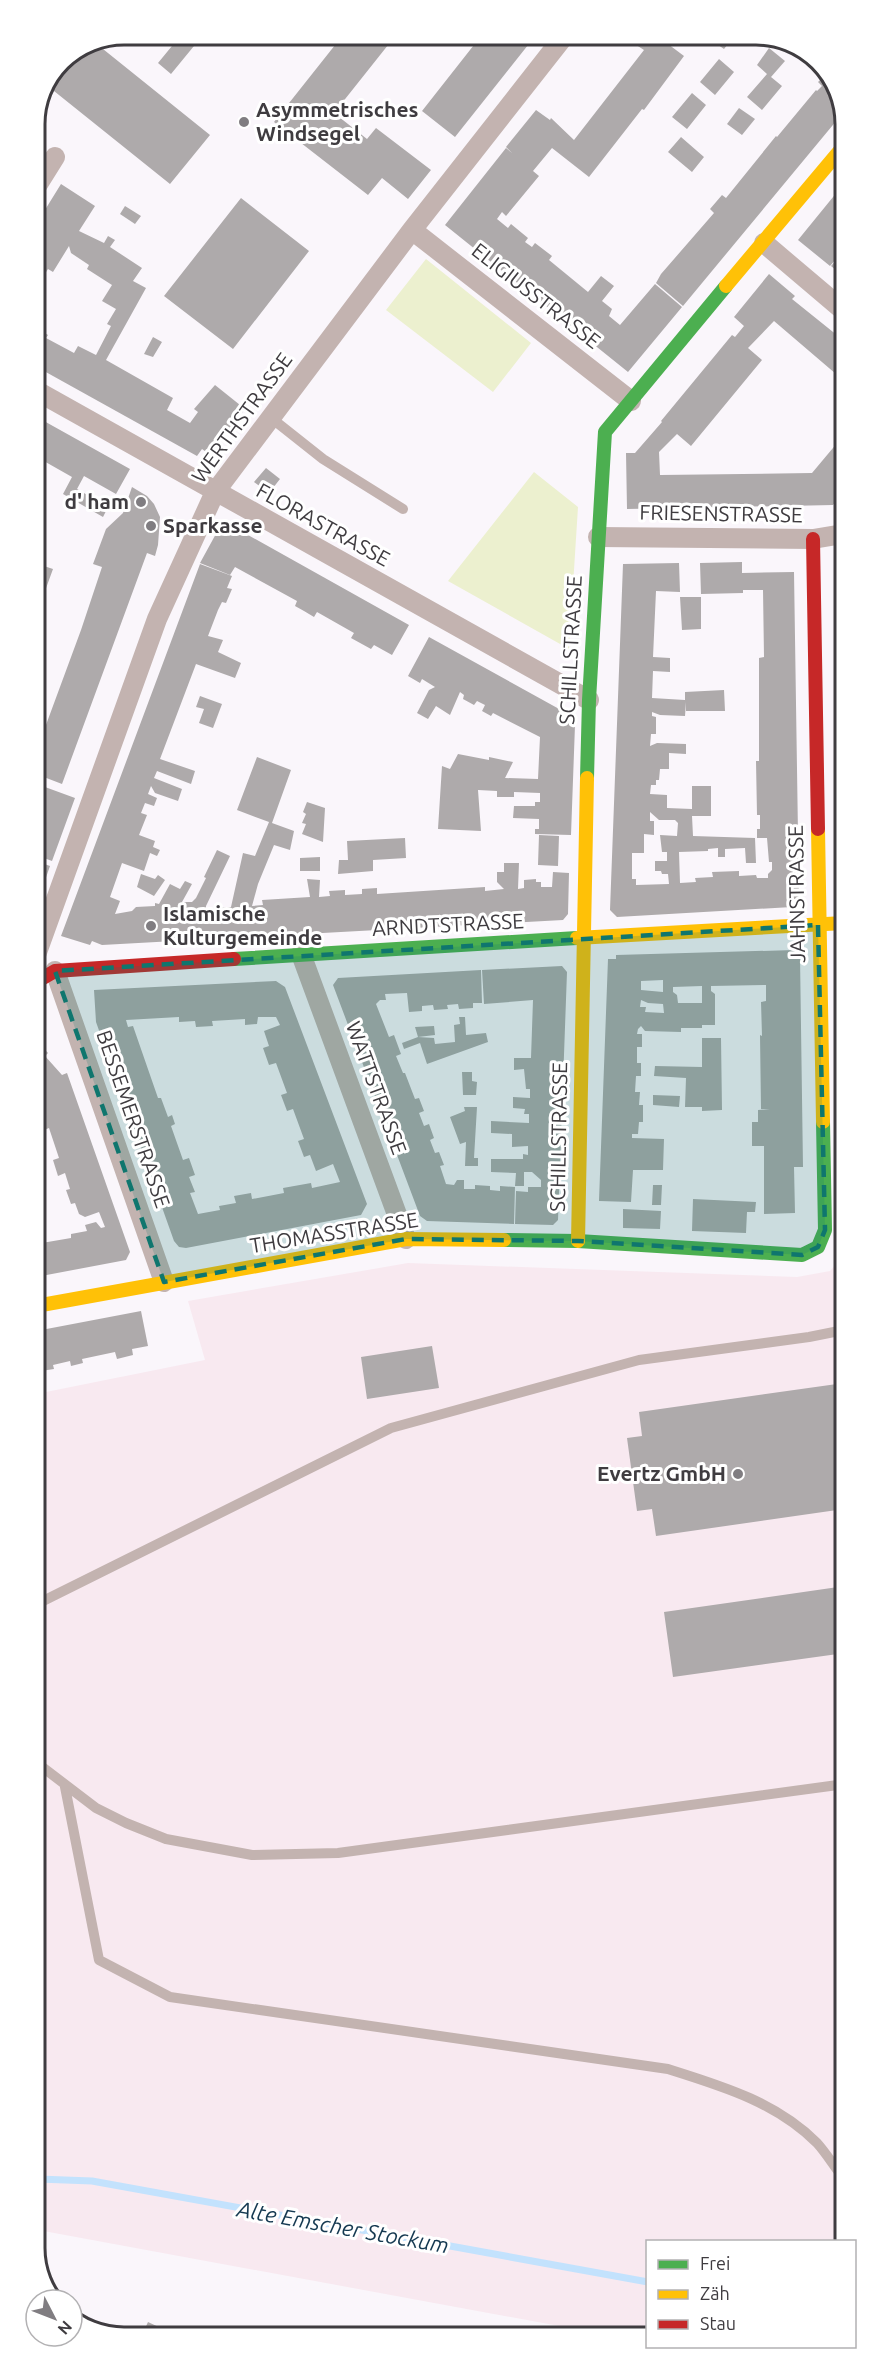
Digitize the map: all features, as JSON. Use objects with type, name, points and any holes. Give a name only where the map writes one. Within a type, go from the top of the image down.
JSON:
[{"type":"street","name":"WERTHSTRASSE","points":[[45,930],[157,619],[215,492],[412,230],[557,45]]},
{"type":"street","points":[[45,173],[55,157]]},
{"type":"street","name":"SCHILLSTRASSE","points":[[578,1241],[589,700],[605,432],[835,157]]},
{"type":"street","name":"ELIGIUSSTRASSE","points":[[412,230],[631,401]]},
{"type":"street","points":[[764,243],[835,303]]},
{"type":"street","name":"FLORASTRASSE","points":[[45,396],[589,700]]},
{"type":"street","name":"FRIESENSTRASSE","points":[[598,537],[813,539],[835,535]]},
{"type":"street","name":"JAHNSTRASSE","points":[[813,539],[825,1230],[818,1247]]},
{"type":"street","name":"ARNDTSTRASSE","points":[[45,976],[301,954],[835,923]]},
{"type":"street","name":"WATTSTRASSE","points":[[301,954],[406,1239]]},
{"type":"street","name":"BESSEMERSTRASSE","points":[[45,986],[165,1282]]},
{"type":"street","name":"THOMASSTRASSE","points":[[45,1304],[406,1239],[578,1241],[802,1255],[818,1247]]},
{"type":"lane","points":[[270,417],[323,459],[403,509]]},
{"type":"lane","points":[[45,1600],[391,1428],[639,1360],[835,1332]]},
{"type":"lane","points":[[45,1770],[96,1808],[166,1839],[252,1856],[338,1853],[835,1785]]},
{"type":"lane","points":[[65,1787],[99,1960],[171,1997],[668,2069],[724,2086],[783,2114],[818,2144],[835,2162]]},
{"type":"highlighted area","points":[[818,925],[825,1230],[818,1247],[802,1255],[578,1241],[406,1239],[164,1282],[55,971]]},
{"type":"shaded area","points":[[408,1263],[797,1277],[830,1271],[835,1265],[835,2240],[646,2240],[646,2327],[565,2327],[45,2231],[45,1392],[205,1360],[188,1301]]},
{"type":"green space","points":[[426,259],[531,343],[493,392],[386,310]]},
{"type":"green space","points":[[534,472],[578,507],[569,649],[448,581]]},
{"type":"building","points":[[173,45],[195,45],[171,74],[158,63]]},
{"type":"building","points":[[335,45],[388,45],[334,113],[367,139],[376,128],[431,170],[408,199],[382,178],[368,195],[274,122]]},
{"type":"building","points":[[474,45],[528,45],[455,137],[422,111]]},
{"type":"building","points":[[636,45],[669,45],[684,56],[644,110],[642,109],[589,177],[552,148],[533,171],[539,176],[506,216],[502,212],[497,219],[508,228],[511,224],[528,238],[525,242],[532,247],[535,243],[552,256],[549,260],[588,292],[601,276],[614,286],[602,301],[612,309],[609,316],[620,325],[655,284],[682,307],[628,372],[445,225],[506,148],[512,153],[506,147],[536,110],[550,120],[551,118],[574,140],[644,50]]},
{"type":"building","points":[[769,48],[785,61],[771,77],[782,86],[762,110],[747,97],[767,74],[757,65]]},
{"type":"building","points":[[103,49],[210,135],[170,184],[53,90],[61,76],[84,56]]},
{"type":"building","points":[[719,59],[734,72],[715,95],[700,82]]},
{"type":"building","points":[[821,79],[829,94],[835,123],[683,306],[656,283],[661,274],[714,213],[710,209],[722,195],[726,198],[776,136],[822,86],[818,82]]},
{"type":"building","points":[[692,93],[706,105],[687,129],[672,117]]},
{"type":"building","points":[[739,108],[755,119],[742,135],[727,124]]},
{"type":"building","points":[[681,137],[704,157],[692,172],[668,152]]},
{"type":"building","points":[[61,184],[95,206],[79,231],[104,243],[108,236],[115,240],[110,247],[142,268],[133,281],[146,288],[106,360],[173,398],[167,410],[190,423],[198,412],[194,409],[215,385],[245,409],[209,454],[202,449],[197,456],[45,372],[45,333],[48,335],[46,338],[74,353],[78,346],[96,355],[111,326],[107,324],[116,309],[102,301],[112,285],[87,269],[89,265],[71,253],[69,246],[53,272],[48,269],[45,274],[45,210]]},
{"type":"building","points":[[835,195],[835,260],[830,266],[798,240]]},
{"type":"building","points":[[241,198],[309,251],[233,349],[164,296]]},
{"type":"building","points":[[125,206],[141,216],[135,224],[120,214]]},
{"type":"building","points":[[769,274],[795,296],[792,299],[835,334],[835,373],[774,321],[748,348],[762,360],[691,446],[677,434],[659,452],[660,475],[812,473],[835,446],[835,503],[833,505],[627,509],[626,453],[635,453],[732,335],[735,337],[744,326],[734,317]]},
{"type":"building","points":[[153,337],[162,342],[153,357],[144,354]]},
{"type":"building","points":[[45,422],[130,469],[116,494],[84,476],[77,489],[108,507],[103,517],[63,494],[72,477],[45,462]]},
{"type":"building","points":[[266,468],[280,479],[269,493],[254,482]]},
{"type":"building","points":[[132,487],[147,496],[160,517],[158,545],[155,556],[147,553],[62,784],[45,777],[45,728],[102,567],[93,564],[106,529],[123,513]]},
{"type":"building","points":[[223,521],[409,625],[392,655],[374,645],[371,649],[351,638],[354,633],[317,612],[314,617],[295,606],[297,601],[235,567],[230,575],[200,563]]},
{"type":"building","points":[[742,562],[742,573],[794,572],[799,900],[792,907],[617,917],[610,910],[623,564],[679,563],[680,592],[656,591],[653,657],[670,658],[670,672],[653,671],[652,698],[685,700],[685,692],[724,690],[725,711],[686,711],[686,702],[685,716],[660,715],[652,712],[652,716],[656,717],[656,734],[651,734],[650,746],[657,743],[686,744],[686,754],[669,753],[669,769],[660,769],[659,780],[656,780],[656,785],[651,785],[650,794],[667,795],[667,808],[692,809],[692,786],[711,786],[711,816],[692,816],[693,836],[755,838],[756,863],[746,863],[745,848],[725,849],[725,857],[718,857],[718,848],[708,849],[708,851],[679,852],[680,883],[696,882],[695,878],[713,877],[712,872],[739,871],[739,876],[756,875],[757,878],[768,878],[772,870],[767,838],[757,838],[757,829],[760,829],[760,815],[757,815],[756,761],[759,761],[759,658],[764,657],[763,590],[701,594],[700,563]],"holes":[[[650,812],[659,820],[675,820],[678,823],[677,836],[660,835],[662,852],[667,852],[667,861],[655,861],[655,871],[668,874],[669,884],[636,885],[636,879],[632,879],[632,853],[644,853],[644,834],[654,835],[654,821],[650,821]]]},
{"type":"building","points":[[200,564],[232,576],[227,588],[232,589],[226,603],[222,602],[208,636],[223,640],[218,652],[241,663],[235,678],[196,664],[160,759],[195,771],[191,784],[157,771],[154,778],[182,789],[178,801],[155,793],[151,786],[148,794],[157,798],[154,806],[145,803],[141,813],[147,815],[139,835],[155,841],[153,847],[160,850],[157,856],[150,853],[144,871],[122,863],[110,897],[120,901],[115,914],[132,911],[136,907],[155,906],[155,903],[159,904],[170,884],[180,889],[185,881],[192,884],[182,902],[192,902],[206,878],[204,877],[217,850],[230,856],[206,909],[231,907],[243,853],[255,856],[269,822],[237,810],[257,757],[291,770],[272,823],[294,831],[290,850],[274,845],[258,884],[252,906],[263,905],[262,900],[310,897],[307,879],[320,880],[319,897],[330,896],[329,891],[345,890],[345,895],[362,894],[362,889],[377,888],[377,894],[485,887],[485,891],[504,889],[497,882],[497,872],[504,872],[504,863],[519,863],[518,889],[524,888],[524,880],[536,879],[536,882],[541,882],[541,887],[552,887],[553,872],[569,873],[568,914],[563,920],[488,924],[488,916],[487,924],[102,945],[92,941],[90,945],[61,936]]},
{"type":"building","points":[[45,566],[53,569],[45,591]]},
{"type":"building","points":[[680,597],[701,597],[701,629],[682,630]]},
{"type":"building","points":[[429,637],[570,715],[575,725],[571,835],[535,834],[535,829],[539,829],[539,819],[513,818],[514,806],[535,806],[535,802],[540,802],[540,793],[514,792],[514,797],[497,797],[497,791],[478,790],[481,831],[438,829],[442,766],[450,769],[458,754],[489,760],[489,757],[513,762],[505,778],[538,779],[540,737],[493,713],[491,716],[482,711],[485,705],[477,701],[474,705],[463,699],[464,695],[460,692],[450,715],[436,706],[428,719],[417,713],[429,690],[435,687],[422,679],[420,683],[408,676]]},
{"type":"building","points":[[200,696],[222,704],[213,728],[199,723],[204,709],[196,707]]},
{"type":"building","points":[[45,787],[75,798],[52,861],[45,858]]},
{"type":"building","points":[[307,802],[325,808],[323,842],[302,834],[306,824],[302,823],[306,814],[303,812]]},
{"type":"building","points":[[539,835],[559,836],[558,866],[538,865]]},
{"type":"building","points":[[405,838],[406,858],[373,860],[373,871],[338,874],[339,860],[348,860],[347,841]]},
{"type":"building","points":[[320,857],[320,871],[300,871],[300,858]]},
{"type":"building","points":[[45,864],[50,866],[45,880]]},
{"type":"building","points":[[141,874],[155,879],[158,875],[165,880],[154,896],[137,887]]},
{"type":"building","points":[[794,950],[800,956],[803,1167],[794,1167],[795,1213],[764,1214],[764,1146],[752,1146],[752,1122],[758,1122],[758,1110],[770,1109],[761,1109],[761,1002],[766,1001],[766,985],[711,986],[711,991],[715,994],[715,1025],[702,1025],[702,1028],[681,1028],[681,1032],[645,1031],[641,1026],[638,1029],[637,1034],[642,1034],[642,1047],[637,1047],[637,1063],[641,1063],[641,1076],[636,1076],[635,1092],[640,1092],[639,1105],[643,1105],[643,1122],[639,1122],[638,1134],[632,1134],[632,1138],[664,1139],[663,1170],[633,1170],[631,1202],[599,1201],[608,959],[616,959],[616,955]],"holes":[[[663,980],[663,992],[641,990],[641,981]],[[702,986],[702,1003],[678,1003],[673,987]],[[641,1000],[663,1004],[664,1013],[645,1012],[646,1007],[640,1007]]]},
{"type":"building","points":[[562,966],[567,972],[558,1220],[553,1225],[515,1224],[516,1191],[528,1192],[528,1187],[541,1187],[541,1180],[532,1172],[524,1172],[524,1186],[515,1186],[516,1173],[491,1172],[491,1159],[523,1159],[523,1154],[528,1155],[528,1146],[512,1147],[512,1134],[491,1133],[491,1121],[529,1123],[529,1114],[524,1114],[525,1109],[513,1108],[513,1097],[530,1098],[530,1089],[526,1089],[524,1069],[514,1070],[514,1058],[531,1058],[533,1000],[484,1004],[482,970]]},
{"type":"building","points":[[481,970],[482,1003],[473,1003],[473,1008],[459,1009],[458,1004],[447,1005],[448,1009],[434,1010],[433,1005],[422,1006],[422,1011],[409,1012],[407,993],[385,994],[386,1000],[380,1000],[376,1004],[389,1037],[394,1035],[401,1054],[396,1056],[403,1073],[405,1073],[415,1099],[419,1098],[424,1111],[419,1113],[424,1126],[429,1124],[434,1138],[430,1140],[435,1153],[439,1152],[444,1165],[440,1166],[446,1184],[454,1185],[457,1180],[464,1180],[464,1189],[475,1189],[475,1185],[490,1186],[490,1190],[500,1191],[500,1186],[515,1187],[514,1224],[427,1221],[420,1216],[333,985],[338,978]]},
{"type":"building","points":[[276,981],[285,987],[367,1204],[361,1215],[186,1248],[179,1247],[174,1241],[96,1022],[94,990]],"holes":[[[179,1017],[179,1022],[195,1021],[196,1027],[213,1026],[212,1021],[245,1019],[245,1025],[257,1024],[258,1017],[276,1017],[280,1025],[264,1031],[269,1046],[263,1048],[269,1065],[276,1063],[287,1093],[281,1095],[287,1111],[293,1109],[304,1139],[298,1141],[304,1157],[310,1155],[316,1171],[333,1164],[340,1182],[312,1188],[311,1183],[283,1188],[284,1193],[252,1199],[251,1193],[234,1196],[236,1203],[219,1206],[220,1210],[198,1214],[190,1193],[195,1192],[189,1177],[195,1175],[189,1158],[183,1160],[171,1126],[175,1124],[172,1115],[168,1117],[161,1098],[158,1098],[133,1026],[128,1027],[126,1020]]]},
{"type":"building","points":[[459,1017],[465,1017],[466,1035],[486,1033],[488,1042],[427,1064],[420,1043],[404,1049],[402,1043],[418,1037],[434,1038],[435,1044],[455,1042],[454,1025],[460,1024]]},
{"type":"building","points":[[434,1026],[435,1035],[418,1037],[415,1027]]},
{"type":"building","points":[[702,1038],[721,1038],[722,1110],[702,1111],[702,1107],[685,1107],[686,1078],[654,1076],[655,1066],[702,1067]]},
{"type":"building","points":[[45,1056],[62,1075],[67,1073],[130,1252],[126,1260],[45,1275],[45,1242],[71,1238],[71,1234],[87,1231],[85,1225],[96,1222],[101,1228],[105,1227],[99,1212],[85,1217],[79,1214],[75,1203],[71,1204],[66,1190],[70,1189],[65,1173],[58,1176],[53,1160],[59,1158],[49,1128],[45,1130]]},
{"type":"building","points":[[462,1072],[472,1072],[472,1081],[477,1082],[476,1095],[463,1095]]},
{"type":"building","points":[[653,1095],[680,1096],[679,1107],[653,1105]]},
{"type":"building","points":[[464,1107],[477,1107],[474,1158],[478,1158],[478,1166],[465,1166],[466,1142],[460,1144],[450,1117],[465,1111]]},
{"type":"building","points":[[653,1185],[662,1185],[661,1205],[652,1205]]},
{"type":"building","points":[[693,1199],[756,1202],[755,1212],[747,1212],[746,1233],[692,1231]]},
{"type":"building","points":[[623,1209],[661,1211],[660,1229],[623,1228]]},
{"type":"building","points":[[141,1311],[148,1346],[132,1349],[133,1355],[117,1359],[115,1352],[82,1359],[83,1363],[71,1366],[70,1361],[53,1365],[54,1369],[45,1370],[45,1329]]},
{"type":"building","points":[[432,1346],[439,1388],[367,1399],[361,1357]]},
{"type":"building","name":"Evertz GmbH","points":[[835,1384],[835,1510],[656,1536],[652,1509],[637,1511],[627,1438],[642,1436],[639,1412]]},
{"type":"building","points":[[835,1587],[835,1654],[673,1677],[664,1612]]},
{"type":"building","points":[[148,2322],[159,2327],[146,2327]]},
{"type":"waterway","name":"Alte Emscher Stockum","points":[[45,2179],[92,2181],[646,2282]]},
{"type":"traffic: fast","points":[[587,778],[589,700],[605,432],[726,286]]},
{"type":"traffic: fast","points":[[234,959],[577,938]]},
{"type":"traffic: fast","points":[[504,1240],[578,1241],[802,1255],[818,1247],[825,1230],[823,1122]]},
{"type":"traffic: slow","points":[[726,286],[835,156]]},
{"type":"traffic: slow","points":[[578,1241],[587,778]]},
{"type":"traffic: slow","points":[[818,829],[823,1122]]},
{"type":"traffic: slow","points":[[577,938],[835,924]]},
{"type":"traffic: slow","points":[[45,1304],[406,1239],[504,1240]]},
{"type":"traffic: jam","points":[[813,539],[818,829]]},
{"type":"traffic: jam","points":[[45,977],[55,971],[234,959]]},
{"type":"place","name":"Asymmetrisches Windsegel","points":[[244,122]]},
{"type":"place","name":"d' ham","points":[[141,502]]},
{"type":"place","name":"Sparkasse","points":[[151,526]]},
{"type":"place","name":"Islamische Kulturgemeinde","points":[[151,926]]},
{"type":"place","name":"Evertz GmbH","points":[[738,1474]]}]
